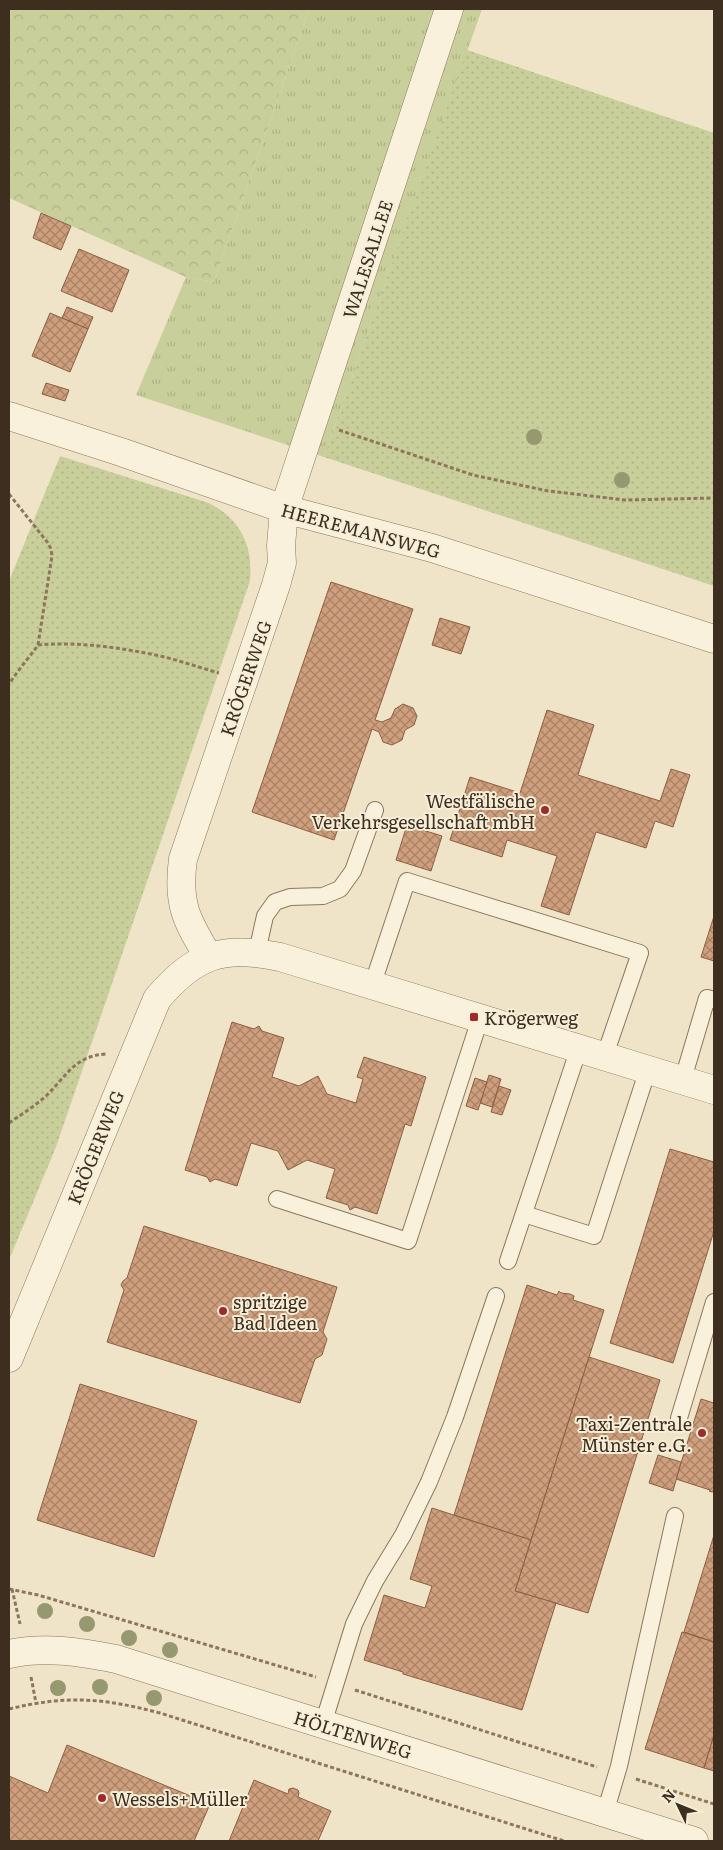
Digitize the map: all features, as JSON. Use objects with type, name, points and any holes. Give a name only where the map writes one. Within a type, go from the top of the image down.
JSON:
[{"type":"street","name":"WALESALLEE","points":[[284,509],[449,9]]},
{"type":"street","name":"HEEREMANSWEG","points":[[9,416],[121,452],[284,509],[432,548],[714,639]]},
{"type":"street","name":"KRÖGERWEG","points":[[208,956],[192,930],[185,913],[181,896],[180,878],[183,859],[276,585],[282,563],[281,546],[284,509]]},
{"type":"street","name":"KRÖGERWEG","points":[[9,1358],[134,1052],[158,999],[172,981],[190,966],[208,956],[233,952],[256,952],[280,957],[480,1019],[605,1055],[714,1090]]},
{"type":"street","name":"HÖLTENWEG","points":[[9,1654],[26,1650],[78,1651],[116,1659],[694,1841]]},
{"type":"lane","points":[[256,952],[265,916],[275,902],[290,897],[323,896],[340,889],[353,871],[375,810]]},
{"type":"lane","points":[[372,986],[407,881],[640,953],[605,1055]]},
{"type":"lane","points":[[683,1079],[707,998],[714,1000]]},
{"type":"lane","points":[[277,1199],[408,1241],[480,1019]]},
{"type":"lane","points":[[508,1262],[579,1048]]},
{"type":"lane","points":[[524,1214],[594,1236],[648,1069]]},
{"type":"lane","points":[[323,1724],[354,1624],[375,1581],[404,1535],[429,1482],[455,1417],[496,1296]]},
{"type":"lane","points":[[679,1418],[714,1302]]},
{"type":"lane","points":[[605,1813],[617,1773],[675,1516]]},
{"type":"path","points":[[313,422],[473,475],[548,490],[625,500],[714,498]]},
{"type":"path","points":[[9,494],[51,550],[52,556],[38,644],[9,684]]},
{"type":"path","points":[[38,644],[58,643],[146,653],[218,673],[245,678]]},
{"type":"path","points":[[9,1122],[46,1096],[85,1057],[96,1054],[134,1052]]},
{"type":"path","points":[[10,1589],[206,1644],[714,1804]]},
{"type":"path","points":[[10,1589],[20,1625]]},
{"type":"path","points":[[9,1709],[60,1700],[91,1699],[125,1704],[160,1713],[564,1841]]},
{"type":"green space","points":[[9,9],[309,9],[214,282],[186,277],[9,198]]},
{"type":"green space","points":[[309,9],[482,9],[324,457],[136,395],[186,277],[214,282]]},
{"type":"green space","points":[[467,50],[714,133],[714,586],[324,457]]},
{"type":"green space","points":[[60,456],[209,503],[220,510],[229,517],[243,535],[249,556],[250,581],[56,1147],[9,1260],[9,581]]},
{"type":"building","points":[[41,213],[71,226],[61,250],[33,238]]},
{"type":"building","points":[[79,249],[129,270],[112,312],[61,291]]},
{"type":"building","points":[[67,307],[93,317],[88,329],[62,318]]},
{"type":"building","points":[[50,313],[88,329],[70,372],[32,356]]},
{"type":"building","points":[[46,383],[69,390],[65,401],[42,394]]},
{"type":"building","points":[[331,582],[413,609],[375,720],[382,722],[391,718],[395,709],[403,704],[413,708],[417,716],[414,725],[405,730],[402,740],[392,745],[383,742],[379,732],[372,729],[334,840],[252,812]]},
{"type":"building","points":[[440,618],[470,627],[461,654],[432,645]]},
{"type":"building","points":[[547,710],[594,725],[578,775],[660,801],[671,769],[690,775],[673,827],[655,821],[646,848],[596,832],[569,915],[541,906],[557,856],[507,840],[502,857],[450,840],[470,777],[520,793]]},
{"type":"building","points":[[407,825],[442,836],[431,871],[396,860]]},
{"type":"building","points":[[714,916],[714,961],[701,957]]},
{"type":"building","points":[[232,1022],[254,1029],[259,1026],[262,1031],[284,1038],[272,1077],[299,1086],[318,1076],[327,1094],[356,1103],[363,1079],[357,1077],[364,1057],[426,1077],[411,1126],[405,1124],[377,1214],[355,1207],[350,1210],[348,1205],[326,1198],[335,1169],[307,1160],[288,1170],[278,1151],[251,1143],[237,1186],[215,1179],[210,1182],[207,1177],[185,1170]]},
{"type":"building","points":[[489,1075],[501,1079],[492,1107],[480,1103]]},
{"type":"building","points":[[475,1078],[487,1082],[478,1110],[466,1106]]},
{"type":"building","points":[[499,1086],[511,1090],[502,1115],[491,1112]]},
{"type":"building","points":[[670,1149],[714,1162],[714,1231],[673,1363],[610,1343]]},
{"type":"building","name":"spritzige Bad Ideen","points":[[144,1226],[337,1287],[323,1332],[327,1339],[322,1355],[315,1359],[300,1403],[107,1342],[124,1290],[121,1285],[127,1278]]},
{"type":"building","points":[[527,1285],[557,1295],[559,1291],[570,1294],[574,1296],[573,1300],[604,1310],[531,1540],[454,1515]]},
{"type":"building","points":[[589,1357],[660,1380],[588,1613],[515,1591]]},
{"type":"building","points":[[80,1384],[197,1421],[154,1557],[37,1520]]},
{"type":"building","name":"Taxi-Zentrale Münster e.G.","points":[[701,1399],[714,1403],[714,1491],[712,1492],[676,1479]]},
{"type":"building","points":[[658,1455],[681,1462],[673,1491],[649,1483]]},
{"type":"building","points":[[432,1508],[531,1540],[515,1591],[556,1603],[522,1710],[403,1674],[403,1672],[364,1660],[384,1595],[425,1608],[432,1586],[410,1579]]},
{"type":"building","points":[[714,1535],[714,1642],[684,1632]]},
{"type":"building","points":[[682,1632],[714,1642],[714,1735],[704,1768],[645,1749]]},
{"type":"building","points":[[714,1735],[714,1771],[704,1768]]},
{"type":"building","name":"Wessels+Müller","points":[[67,1745],[210,1804],[194,1841],[9,1841],[9,1776],[48,1793]]},
{"type":"building","points":[[254,1780],[288,1794],[289,1789],[298,1790],[298,1797],[331,1811],[318,1841],[229,1841]]},
{"type":"place","name":"Westfälische Verkehrsgesellschaft mbH","points":[[545,810]]},
{"type":"place","name":"Krögerweg","points":[[474,1017]]},
{"type":"place","name":"spritzige Bad Ideen","points":[[223,1311]]},
{"type":"place","name":"Taxi-Zentrale Münster e.G.","points":[[702,1433]]},
{"type":"place","name":"Wessels+Müller","points":[[102,1798]]}]
